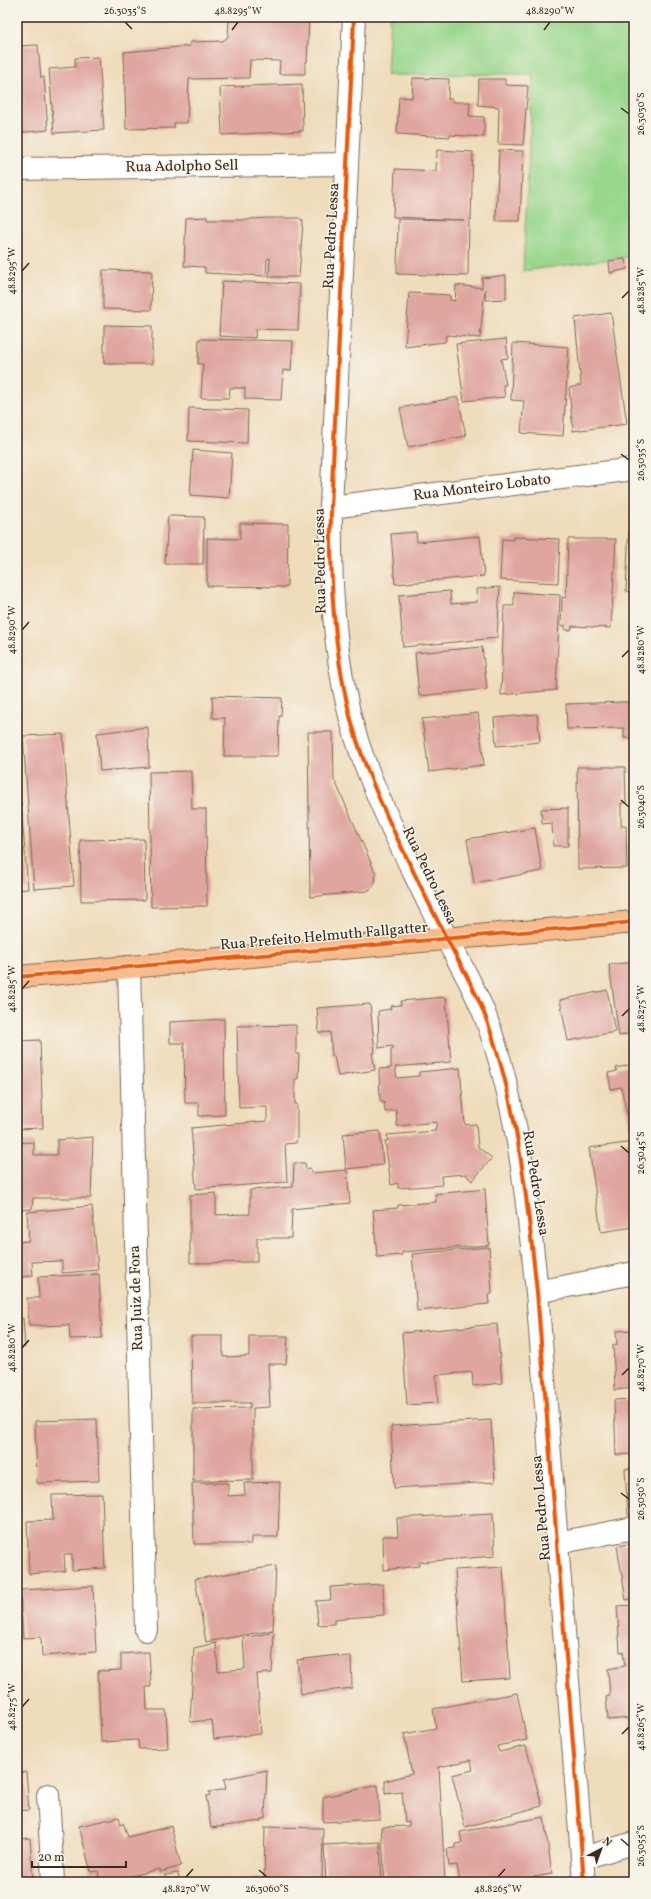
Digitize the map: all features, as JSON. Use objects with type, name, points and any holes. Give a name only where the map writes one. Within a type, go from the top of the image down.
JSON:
[{"type":"main road","name":"Rua Prefeito Helmuth Fallgatter","points":[[17,977],[634,922]]},
{"type":"street","name":"Rua Pedro Lessa","points":[[354,17],[331,507],[330,564],[333,614],[340,666],[350,714],[364,758],[396,834],[473,988],[505,1081],[516,1134],[529,1211],[537,1292],[584,1882]]},
{"type":"street","name":"Rua Adolpho Sell","points":[[17,169],[347,164]]},
{"type":"street","name":"Rua Monteiro Lobato","points":[[331,507],[634,469]]},
{"type":"street","name":"Rua Juiz de Fora","points":[[129,967],[146,1630]]},
{"type":"street","points":[[537,1292],[634,1273]]},
{"type":"street","points":[[557,1543],[634,1528]]},
{"type":"street","points":[[48,1795],[53,1882]]},
{"type":"street","points":[[583,1858],[634,1843]]},
{"type":"green space","points":[[390,17],[634,17],[634,256],[523,271],[533,74],[387,75]]},
{"type":"building","points":[[229,17],[309,17],[305,74],[279,74],[280,61],[250,60],[249,78],[189,79],[187,123],[174,123],[174,128],[126,129],[124,52],[190,46],[190,42],[223,41],[228,37]]},
{"type":"building","points":[[38,45],[41,78],[44,77],[48,130],[17,133],[17,46]]},
{"type":"building","points":[[99,57],[104,130],[54,133],[49,69],[75,67],[75,58]]},
{"type":"building","points":[[413,78],[449,79],[448,99],[452,99],[452,102],[470,102],[469,116],[484,117],[484,137],[397,134],[399,97],[412,98]]},
{"type":"building","points":[[479,79],[505,79],[505,85],[528,86],[523,145],[498,144],[499,107],[478,105]]},
{"type":"building","points":[[302,84],[303,131],[222,135],[220,87]]},
{"type":"building","points":[[437,150],[473,152],[471,220],[469,220],[468,276],[397,274],[398,219],[464,220],[393,217],[395,169],[436,171]]},
{"type":"building","points":[[499,150],[523,151],[520,221],[496,221]]},
{"type":"building","points":[[207,217],[207,220],[299,218],[303,221],[299,277],[269,277],[270,258],[267,259],[266,276],[205,273],[205,267],[184,266],[186,218]]},
{"type":"building","points":[[625,259],[627,269],[610,273],[609,261]]},
{"type":"building","points":[[103,270],[152,271],[151,310],[103,309]]},
{"type":"building","points":[[506,275],[506,299],[486,300],[485,289],[480,338],[446,335],[445,342],[405,347],[409,293],[450,295],[450,300],[455,301],[456,285],[482,288],[482,278]]},
{"type":"building","points":[[222,281],[300,284],[298,330],[256,329],[255,338],[219,336]]},
{"type":"building","points":[[611,313],[627,424],[573,431],[569,388],[581,385],[575,318]]},
{"type":"building","points":[[104,325],[152,326],[152,364],[104,364]]},
{"type":"building","points":[[199,339],[293,341],[291,371],[283,370],[281,400],[245,399],[245,388],[230,388],[229,398],[201,398],[203,364],[198,364]]},
{"type":"building","points":[[506,339],[508,358],[501,359],[506,385],[503,385],[505,397],[464,401],[456,344]]},
{"type":"building","points":[[513,343],[569,347],[563,436],[521,433],[524,401],[511,400]]},
{"type":"building","points":[[458,397],[466,436],[408,447],[400,408]]},
{"type":"building","points":[[189,408],[248,410],[247,443],[188,441]]},
{"type":"building","points":[[193,450],[232,453],[229,498],[190,495]]},
{"type":"building","points":[[168,516],[204,517],[203,564],[165,564]]},
{"type":"building","points":[[240,523],[288,524],[287,587],[207,586],[207,538],[240,539]]},
{"type":"building","points":[[629,526],[634,526],[634,592],[626,591]]},
{"type":"building","points":[[416,532],[417,542],[480,536],[484,576],[395,584],[391,534]]},
{"type":"building","points":[[513,537],[560,539],[558,583],[500,580],[502,539],[513,540]]},
{"type":"building","points":[[568,539],[616,539],[611,628],[572,626],[571,630],[565,630],[565,625],[561,626],[562,597],[566,598]]},
{"type":"building","points":[[500,587],[497,638],[403,647],[399,595],[450,591],[451,604],[477,602],[476,589]]},
{"type":"building","points":[[514,592],[560,595],[556,690],[501,695],[504,606],[514,606]]},
{"type":"building","points":[[482,647],[487,689],[419,696],[415,653]]},
{"type":"building","points":[[212,696],[282,698],[281,716],[279,716],[278,756],[224,756],[225,718],[213,718]]},
{"type":"building","points":[[634,702],[634,738],[624,738],[624,728],[567,729],[566,704]]},
{"type":"building","points":[[478,713],[484,765],[429,772],[422,719]]},
{"type":"building","points":[[537,714],[540,742],[496,746],[494,718]]},
{"type":"building","points":[[148,727],[149,767],[100,771],[97,733]]},
{"type":"building","points":[[308,732],[333,732],[334,781],[376,874],[375,883],[371,889],[367,891],[310,897]]},
{"type":"building","points":[[63,734],[74,886],[34,889],[23,736]]},
{"type":"building","points":[[17,754],[28,889],[17,890]]},
{"type":"building","points":[[577,767],[625,767],[626,803],[621,803],[621,826],[626,826],[627,868],[578,869]]},
{"type":"building","points":[[191,771],[192,809],[206,809],[207,906],[151,907],[149,772]]},
{"type":"building","points":[[568,808],[568,846],[553,846],[552,823],[542,824],[541,809]]},
{"type":"building","points":[[535,828],[542,871],[474,883],[467,839]]},
{"type":"building","points":[[144,839],[145,900],[81,901],[80,840]]},
{"type":"building","points":[[634,962],[634,1032],[619,1036],[609,965]]},
{"type":"building","points":[[607,990],[615,1032],[568,1041],[560,1000]]},
{"type":"building","points":[[446,997],[451,1062],[395,1067],[397,1078],[419,1076],[419,1072],[460,1068],[465,1125],[476,1124],[478,1147],[492,1158],[472,1181],[465,1174],[441,1176],[442,1185],[398,1188],[398,1183],[391,1185],[385,1141],[388,1141],[387,1135],[435,1131],[437,1122],[397,1126],[396,1110],[385,1112],[384,1102],[380,1102],[379,1069],[391,1068],[391,1049],[394,1048],[393,1046],[379,1048],[378,1011],[391,1009],[390,1006],[401,1005],[401,1001]]},
{"type":"building","points":[[370,1004],[375,1053],[372,1053],[375,1070],[338,1076],[334,1056],[332,1056],[330,1032],[319,1033],[317,1008]]},
{"type":"building","points":[[224,1019],[225,1115],[199,1116],[199,1103],[185,1103],[184,1043],[170,1043],[170,1022]]},
{"type":"building","points":[[296,1025],[296,1054],[299,1054],[298,1079],[295,1079],[297,1137],[296,1143],[285,1144],[287,1182],[196,1189],[191,1128],[267,1121],[267,1107],[239,1108],[237,1026]]},
{"type":"building","points":[[40,1040],[43,1128],[17,1129],[17,1041]]},
{"type":"building","points":[[634,1064],[634,1132],[631,1132],[621,1087],[611,1089],[608,1073],[617,1071],[616,1068]]},
{"type":"building","points":[[380,1131],[383,1165],[346,1169],[343,1134]]},
{"type":"building","points":[[93,1137],[91,1198],[33,1198],[32,1209],[18,1210],[17,1143],[34,1142],[34,1155],[57,1155],[57,1140]]},
{"type":"building","points":[[634,1142],[634,1227],[601,1232],[589,1148]]},
{"type":"building","points":[[294,1163],[305,1163],[306,1169],[310,1168],[311,1173],[347,1170],[350,1203],[292,1209],[291,1238],[257,1238],[257,1262],[190,1263],[190,1195],[216,1193],[216,1215],[250,1214],[250,1190],[293,1187]]},
{"type":"building","points":[[485,1189],[489,1245],[402,1252],[402,1255],[377,1257],[373,1210],[398,1208],[398,1205],[436,1202],[435,1194]]},
{"type":"building","points":[[92,1206],[98,1270],[62,1273],[62,1261],[32,1262],[33,1276],[17,1277],[17,1242],[29,1241],[27,1212]]},
{"type":"building","points":[[489,1247],[492,1294],[488,1294],[489,1304],[417,1311],[412,1254]]},
{"type":"building","points":[[99,1274],[102,1338],[70,1339],[69,1325],[29,1325],[27,1298],[39,1298],[38,1277]]},
{"type":"building","points":[[23,1318],[25,1347],[17,1348],[17,1319]]},
{"type":"building","points":[[497,1324],[502,1383],[473,1386],[472,1372],[436,1375],[438,1403],[407,1405],[402,1333]]},
{"type":"building","points":[[634,1330],[634,1388],[615,1390],[613,1345],[617,1345],[616,1331]]},
{"type":"building","points":[[191,1336],[223,1336],[223,1357],[249,1356],[249,1336],[288,1336],[286,1364],[268,1364],[270,1407],[253,1408],[253,1480],[193,1481],[193,1409],[250,1408],[250,1403],[192,1403]]},
{"type":"building","points":[[634,1399],[634,1454],[616,1455],[614,1400]]},
{"type":"building","points":[[97,1419],[99,1481],[37,1483],[35,1421]]},
{"type":"building","points":[[491,1420],[495,1482],[394,1488],[391,1426]]},
{"type":"building","points":[[634,1468],[634,1515],[628,1515],[625,1469]]},
{"type":"building","points":[[280,1482],[278,1537],[251,1537],[251,1544],[194,1544],[192,1483],[228,1483],[228,1496],[245,1495],[244,1483]]},
{"type":"building","points":[[102,1494],[105,1568],[72,1570],[72,1554],[64,1554],[65,1571],[29,1574],[27,1521],[53,1520],[52,1495]]},
{"type":"building","points":[[493,1513],[495,1556],[419,1562],[419,1566],[384,1570],[383,1536],[398,1536],[397,1518]]},
{"type":"building","points":[[634,1543],[634,1598],[626,1600],[617,1546]]},
{"type":"building","points":[[276,1566],[273,1630],[206,1642],[195,1579]]},
{"type":"building","points":[[503,1567],[510,1678],[463,1681],[455,1570]]},
{"type":"building","points":[[383,1584],[384,1615],[345,1618],[334,1620],[334,1624],[318,1625],[316,1601],[331,1600],[330,1587]]},
{"type":"building","points":[[93,1586],[96,1652],[42,1656],[41,1637],[23,1638],[20,1590]]},
{"type":"building","points":[[17,1600],[19,1600],[20,1641],[17,1641]]},
{"type":"building","points":[[634,1605],[633,1751],[630,1718],[608,1720],[606,1697],[610,1696],[608,1669],[625,1666],[623,1652],[620,1652],[617,1606]]},
{"type":"building","points":[[274,1632],[272,1673],[257,1674],[261,1734],[214,1739],[212,1720],[190,1722],[194,1648],[216,1643],[218,1671],[245,1669],[243,1638]]},
{"type":"building","points":[[149,1652],[151,1687],[146,1687],[147,1710],[166,1710],[168,1748],[139,1749],[138,1740],[101,1742],[98,1671],[121,1670],[121,1654]]},
{"type":"building","points":[[338,1655],[339,1657],[351,1656],[352,1688],[301,1694],[297,1660]]},
{"type":"building","points":[[517,1693],[527,1740],[497,1746],[499,1752],[526,1746],[542,1806],[465,1827],[452,1775],[473,1770],[471,1760],[439,1767],[445,1882],[385,1882],[381,1827],[409,1826],[409,1821],[405,1822],[402,1792],[385,1794],[385,1781],[412,1774],[404,1734],[436,1728],[433,1709]]},
{"type":"building","points":[[267,1770],[265,1818],[261,1819],[261,1821],[211,1828],[206,1796],[210,1795],[209,1792],[226,1789],[224,1779]]},
{"type":"building","points":[[26,1772],[29,1810],[17,1811],[17,1773]]},
{"type":"building","points":[[378,1785],[380,1819],[323,1822],[323,1797]]},
{"type":"building","points":[[119,1817],[121,1825],[123,1823],[128,1837],[171,1826],[181,1866],[160,1872],[160,1869],[127,1877],[127,1879],[100,1882],[98,1871],[91,1872],[79,1826]]},
{"type":"building","points":[[544,1817],[552,1874],[503,1882],[460,1882],[457,1865],[449,1866],[447,1849],[455,1848],[455,1844],[462,1843],[460,1832]]},
{"type":"building","points":[[265,1827],[323,1828],[322,1882],[264,1882]]},
{"type":"building","points":[[30,1838],[33,1882],[17,1882],[17,1839]]},
{"type":"building","points":[[380,1842],[382,1882],[326,1882],[324,1845]]},
{"type":"building","points":[[178,1873],[179,1882],[142,1882],[166,1878],[165,1875]]},
{"type":"building","points":[[262,1878],[261,1882],[227,1882],[227,1881]]},
{"type":"cycle path","points":[[354,17],[331,507],[332,585],[339,661],[353,728],[376,791],[396,836],[480,1003],[496,1047],[513,1116],[525,1186],[537,1292],[584,1882]]},
{"type":"cycle path","points":[[17,977],[634,922]]}]
